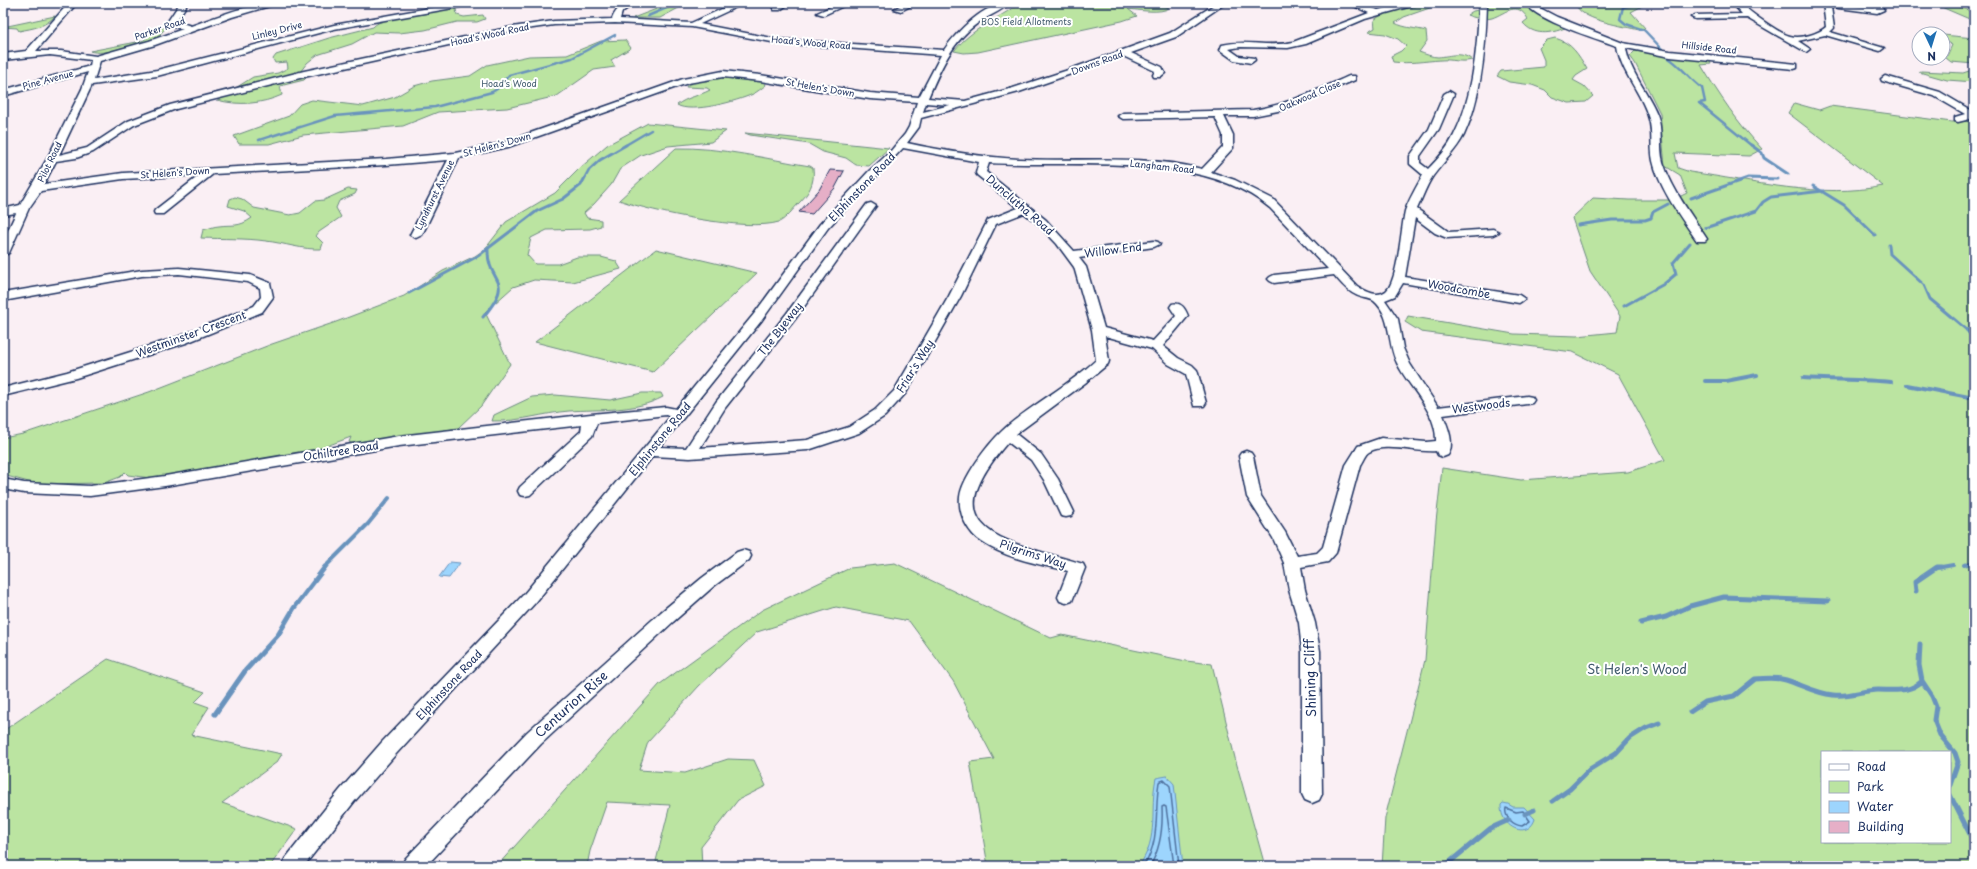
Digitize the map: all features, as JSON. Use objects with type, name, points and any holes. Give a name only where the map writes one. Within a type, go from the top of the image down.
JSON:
[{"type":"street","points":[[29,53],[73,3]]},
{"type":"street","points":[[184,3],[172,21],[191,28]]},
{"type":"street","name":"Parker Road","points":[[94,64],[243,10],[276,3]]},
{"type":"street","name":"Linley Drive","points":[[89,83],[157,73],[334,27],[470,3]]},
{"type":"street","points":[[615,21],[619,11],[631,3]]},
{"type":"street","points":[[692,25],[741,3]]},
{"type":"street","points":[[776,8],[786,3]]},
{"type":"street","points":[[821,13],[846,3]]},
{"type":"street","name":"Elphinstone Road","points":[[292,866],[347,796],[530,598],[758,318],[824,226],[901,145],[914,127],[922,101],[946,53],[962,31],[1005,3]]},
{"type":"street","name":"Downs Road","points":[[918,116],[1016,90],[1173,35],[1222,3]]},
{"type":"street","points":[[1351,3],[1377,13]]},
{"type":"street","points":[[1237,58],[1224,50],[1224,47],[1240,45],[1259,47],[1287,46],[1377,13],[1418,3]]},
{"type":"street","points":[[1292,563],[1322,558],[1330,549],[1353,465],[1363,449],[1381,444],[1444,448],[1442,429],[1434,412],[1398,352],[1391,318],[1378,299],[1387,296],[1395,290],[1399,280],[1411,210],[1429,175],[1444,158],[1458,134],[1469,108],[1476,80],[1482,37],[1483,3]]},
{"type":"street","name":"Hillside Road","points":[[1529,3],[1533,8],[1554,19],[1621,45],[1670,54],[1794,66]]},
{"type":"street","points":[[1736,3],[1749,16],[1806,49]]},
{"type":"street","points":[[1825,33],[1830,28],[1827,4],[1878,10]]},
{"type":"street","points":[[1695,17],[1749,16]]},
{"type":"street","name":"Hoad's Wood Road","points":[[52,158],[76,155],[90,150],[131,123],[173,107],[265,84],[512,29],[554,23],[615,21],[692,25],[777,42],[946,53]]},
{"type":"street","points":[[1789,39],[1806,38],[1825,33],[1883,46],[1872,53]]},
{"type":"street","points":[[1621,45],[1623,58],[1646,100],[1654,119],[1658,161],[1668,186],[1701,239]]},
{"type":"street","points":[[3,57],[29,53],[57,52],[94,64]]},
{"type":"street","points":[[1124,53],[1159,69],[1161,72],[1157,75]]},
{"type":"street","points":[[1225,60],[1237,58],[1251,60]]},
{"type":"street","name":"Pilot Road","points":[[3,253],[24,208],[37,188],[89,83],[94,64]]},
{"type":"street","name":"Pine Avenue","points":[[3,93],[94,64]]},
{"type":"street","name":"St Helen's Down","points":[[37,188],[92,179],[386,162],[455,156],[505,145],[666,87],[708,76],[741,75],[835,92],[922,101]]},
{"type":"street","name":"Oakwood Close","points":[[1123,116],[1220,115],[1274,111],[1352,78]]},
{"type":"street","points":[[1885,79],[1937,94],[1973,115],[1958,119]]},
{"type":"street","points":[[1429,175],[1415,164],[1415,156],[1434,129],[1449,94]]},
{"type":"street","name":"Downs Road","points":[[922,101],[963,103]]},
{"type":"street","points":[[1205,172],[1228,148],[1228,135],[1220,115]]},
{"type":"street","name":"Langham Road","points":[[901,145],[932,152],[985,160],[1157,165],[1205,172],[1236,183],[1264,199],[1281,212],[1353,289],[1367,296],[1378,299]]},
{"type":"street","name":"Lyndhurst Avenue","points":[[416,235],[455,156]]},
{"type":"street","name":"Dunclutha Road","points":[[985,160],[981,172],[1042,222],[1072,255],[1080,267],[1098,330],[1103,361]]},
{"type":"street","points":[[160,212],[211,171]]},
{"type":"street","name":"The Byeway","points":[[690,452],[697,439],[730,391],[780,332],[870,206]]},
{"type":"street","points":[[3,212],[24,208]]},
{"type":"street","name":"Friar's Way","points":[[650,451],[690,452],[808,445],[854,430],[880,413],[899,392],[955,296],[992,222],[1012,213],[1026,209]]},
{"type":"street","points":[[1411,210],[1439,231],[1447,235],[1493,232]]},
{"type":"street","name":"Willow End","points":[[1072,255],[1154,244]]},
{"type":"street","name":"Westminster Crescent","points":[[3,297],[142,273],[180,271],[250,278],[266,286],[267,297],[258,309],[182,340],[70,375],[3,392]]},
{"type":"street","points":[[1274,278],[1337,271]]},
{"type":"street","name":"Woodcombe","points":[[1399,280],[1519,299]]},
{"type":"street","points":[[1156,346],[1182,316],[1180,310],[1176,307]]},
{"type":"street","points":[[1098,330],[1156,346],[1173,361],[1187,368],[1192,373],[1199,403]]},
{"type":"street","name":"Pilgrims Way","points":[[1066,597],[1077,568],[1012,549],[987,538],[975,527],[967,508],[968,490],[984,464],[1007,434],[1103,361]]},
{"type":"street","name":"Westwoods","points":[[1434,412],[1527,400]]},
{"type":"street","name":"Ochiltree Road","points":[[3,484],[24,488],[90,491],[165,481],[399,441],[591,418],[666,411],[680,415]]},
{"type":"street","points":[[526,491],[587,433],[591,418]]},
{"type":"street","points":[[1007,434],[1036,457],[1051,479],[1066,512]]},
{"type":"street","name":"Shining Cliff","points":[[1246,456],[1254,497],[1280,536],[1292,563],[1297,590],[1307,623],[1311,651],[1312,794]]},
{"type":"street","name":"Centurion Rise","points":[[412,866],[534,738],[667,617],[708,582],[743,556]]},
{"type":"green space","points":[[661,3],[688,3],[660,18],[633,18],[659,8]]},
{"type":"green space","name":"BOS Field Allotments","points":[[1020,3],[1158,3],[1169,8],[1161,11],[1128,9],[1137,16],[1122,21],[978,52],[964,53],[954,51],[977,30]]},
{"type":"green space","points":[[1388,3],[1444,3],[1404,17],[1395,23],[1426,31],[1427,41],[1419,52],[1436,57],[1460,55],[1468,57],[1472,60],[1445,60],[1405,63],[1393,62],[1391,56],[1401,51],[1406,46],[1398,39],[1385,34],[1368,32],[1375,28],[1374,20],[1383,14],[1382,6]]},
{"type":"green space","points":[[1483,3],[1525,3],[1539,14],[1557,22],[1565,28],[1554,32],[1537,32],[1527,27],[1523,23],[1528,19],[1524,13],[1515,9],[1489,19],[1467,15],[1473,11],[1488,8],[1487,4]]},
{"type":"green space","points":[[1604,3],[1660,3],[1646,4],[1631,12],[1645,28],[1639,30],[1596,19],[1581,12],[1577,7]]},
{"type":"green space","points":[[1932,3],[1947,3],[1974,12],[1974,21]]},
{"type":"green space","points":[[445,9],[456,9],[457,15],[464,17],[483,15],[485,19],[477,22],[457,22],[425,30],[399,33],[374,32],[352,44],[317,55],[307,63],[300,72],[302,76],[307,77],[304,80],[280,86],[282,95],[250,103],[234,103],[217,100],[223,92],[234,89],[253,77],[278,73],[288,68],[287,62],[275,63],[273,59],[276,55],[329,38],[373,27],[378,23],[396,17]]},
{"type":"green space","points":[[55,16],[47,23],[30,29],[19,31],[17,28],[3,27]]},
{"type":"green space","points":[[167,27],[155,38],[140,45],[122,50],[103,52],[90,51],[142,41],[160,28]]},
{"type":"green space","points":[[1951,36],[1974,38],[1974,64],[1951,62]]},
{"type":"green space","points":[[1555,38],[1570,46],[1587,69],[1576,76],[1573,80],[1584,86],[1593,96],[1586,102],[1569,103],[1552,97],[1545,90],[1532,85],[1509,82],[1497,76],[1501,71],[1544,67],[1544,60],[1539,48],[1547,40]]},
{"type":"green space","name":"Hoad's Wood","points":[[625,40],[631,48],[611,60],[615,67],[594,70],[557,96],[507,108],[438,112],[403,126],[303,135],[269,144],[239,144],[234,136],[289,116],[300,104],[312,100],[363,106],[395,97],[414,86],[432,81],[470,76],[487,65],[529,56],[567,55],[601,41]]},
{"type":"green space","name":"St Helen's Wood","points":[[1635,51],[1709,60],[1711,64],[1701,65],[1729,108],[1762,149],[1749,156],[1675,153],[1678,168],[1690,172],[1762,184],[1811,190],[1860,190],[1883,186],[1788,113],[1794,103],[1819,110],[1830,106],[1952,122],[1974,121],[1974,866],[1382,866],[1385,818],[1425,660],[1436,522],[1442,468],[1521,480],[1628,472],[1665,460],[1618,374],[1573,352],[1421,332],[1405,322],[1408,316],[1514,334],[1577,336],[1617,332],[1620,316],[1590,271],[1572,218],[1593,198],[1673,200],[1687,193],[1680,175],[1665,166],[1660,113],[1630,56]]},
{"type":"green space","points":[[1972,70],[1974,71],[1974,82],[1947,80],[1919,72],[1963,73]]},
{"type":"green space","points":[[711,77],[753,79],[763,81],[766,85],[755,93],[746,97],[715,106],[693,108],[677,105],[685,100],[710,90],[707,88],[686,87],[689,82]]},
{"type":"green space","points":[[648,123],[726,131],[711,142],[668,146],[641,155],[620,169],[611,185],[584,213],[587,218],[601,220],[601,226],[590,229],[547,230],[531,238],[527,255],[535,264],[558,264],[577,257],[601,257],[616,261],[621,269],[573,282],[534,280],[513,287],[485,312],[510,364],[481,406],[458,428],[355,445],[349,442],[351,437],[316,450],[150,478],[128,475],[125,472],[120,477],[104,483],[36,484],[3,475],[3,438],[23,434],[149,392],[272,344],[404,296],[443,271],[475,256],[485,249],[506,222],[555,193],[580,168],[607,145]]},
{"type":"green space","points":[[745,133],[889,148],[869,166],[856,165],[846,158],[823,152],[809,144]]},
{"type":"green space","points":[[676,148],[727,151],[810,166],[813,168],[812,183],[806,195],[790,213],[779,222],[764,224],[723,223],[675,215],[619,200]]},
{"type":"green space","points":[[348,189],[357,190],[355,194],[339,201],[336,208],[341,217],[319,232],[316,236],[323,243],[321,249],[258,240],[201,238],[203,230],[217,226],[236,225],[252,218],[244,211],[228,206],[230,199],[235,197],[242,199],[254,208],[290,215],[300,213],[315,201],[324,200]]},
{"type":"green space","points":[[656,249],[757,273],[653,372],[535,342]]},
{"type":"green space","points":[[642,393],[661,393],[663,397],[641,405],[617,409],[569,411],[521,419],[492,421],[494,415],[532,397],[555,395],[610,400]]},
{"type":"green space","points":[[895,563],[1051,638],[1062,635],[1186,661],[1212,664],[1235,758],[1265,866],[988,866],[970,762],[994,759],[953,681],[909,621],[836,607],[757,632],[699,686],[648,742],[639,770],[685,773],[728,759],[754,760],[766,786],[738,800],[701,847],[702,866],[659,866],[656,861],[670,805],[607,802],[590,851],[587,866],[497,866],[660,684],[762,610],[850,568]]},
{"type":"green space","points":[[108,659],[205,692],[195,702],[209,707],[191,735],[282,754],[277,762],[222,803],[297,829],[270,866],[3,866],[3,731]]},
{"type":"water","points":[[450,562],[460,563],[449,578],[439,577]]},
{"type":"water","points":[[1167,776],[1174,784],[1183,866],[1139,866],[1150,844],[1152,834],[1153,801],[1156,778]]},
{"type":"water","points":[[1503,803],[1513,807],[1524,807],[1535,819],[1527,829],[1521,830],[1509,825],[1502,813],[1501,805]]},
{"type":"building","points":[[830,170],[844,171],[835,188],[812,214],[799,212],[819,190]]},
{"type":"waterway","points":[[648,16],[678,3]]},
{"type":"waterway","points":[[1641,3],[1623,7],[1620,19],[1626,24],[1644,30],[1663,50]]},
{"type":"waterway","points":[[259,140],[335,116],[435,107],[492,92],[497,89],[509,75],[572,58],[615,35]]},
{"type":"waterway","points":[[1667,57],[1677,64],[1702,88],[1705,102],[1699,103],[1752,146]]},
{"type":"waterway","points":[[624,146],[651,130]]},
{"type":"waterway","points":[[409,293],[478,256],[537,211],[563,199],[581,185],[589,170],[600,160],[626,145]]},
{"type":"waterway","points":[[1751,145],[1762,153],[1764,158],[1788,174]]},
{"type":"waterway","points":[[1691,198],[1748,178],[1777,179]]},
{"type":"waterway","points":[[1813,186],[1821,191]]},
{"type":"waterway","points":[[1705,228],[1756,211],[1763,202],[1771,197],[1821,191]]},
{"type":"waterway","points":[[1821,191],[1844,205],[1875,235]]},
{"type":"waterway","points":[[1578,225],[1612,220],[1645,220],[1651,218],[1653,212],[1668,204]]},
{"type":"waterway","points":[[1624,306],[1664,284],[1676,274],[1673,263],[1690,243]]},
{"type":"waterway","points":[[1889,245],[1890,254],[1924,285],[1930,299],[1968,331]]},
{"type":"waterway","points":[[483,317],[498,295],[499,287],[489,261],[488,249]]},
{"type":"waterway","points":[[1968,331],[1974,338]]},
{"type":"waterway","points":[[1705,381],[1726,381],[1757,375]]},
{"type":"waterway","points":[[1803,378],[1891,382]]},
{"type":"waterway","points":[[1907,385],[1969,397]]},
{"type":"waterway","points":[[325,567],[368,524],[389,498]]},
{"type":"waterway","points":[[1964,565],[1974,562]]},
{"type":"waterway","points":[[1936,568],[1953,565]]},
{"type":"waterway","points":[[215,714],[245,671],[278,635],[294,608],[325,567]]},
{"type":"waterway","points":[[1916,591],[1915,582],[1937,567],[1941,567]]},
{"type":"waterway","points":[[1641,623],[1666,617],[1690,606],[1724,597],[1828,601]]},
{"type":"waterway","points":[[1920,644],[1919,665],[1922,681]]},
{"type":"waterway","points":[[1690,712],[1705,702],[1734,696],[1755,679],[1782,679],[1820,693],[1833,695],[1851,694],[1872,690],[1907,689],[1922,681]]},
{"type":"waterway","points":[[1922,681],[1932,696],[1936,706],[1934,720],[1940,735],[1955,753],[1958,762],[1951,782]]},
{"type":"waterway","points":[[1553,801],[1570,789],[1590,769],[1616,753],[1630,738],[1646,728],[1659,723]]},
{"type":"waterway","points":[[1951,797],[1974,842]]},
{"type":"waterway","points":[[1525,814],[1534,810]]},
{"type":"waterway","points":[[1445,866],[1491,828],[1509,820]]}]
